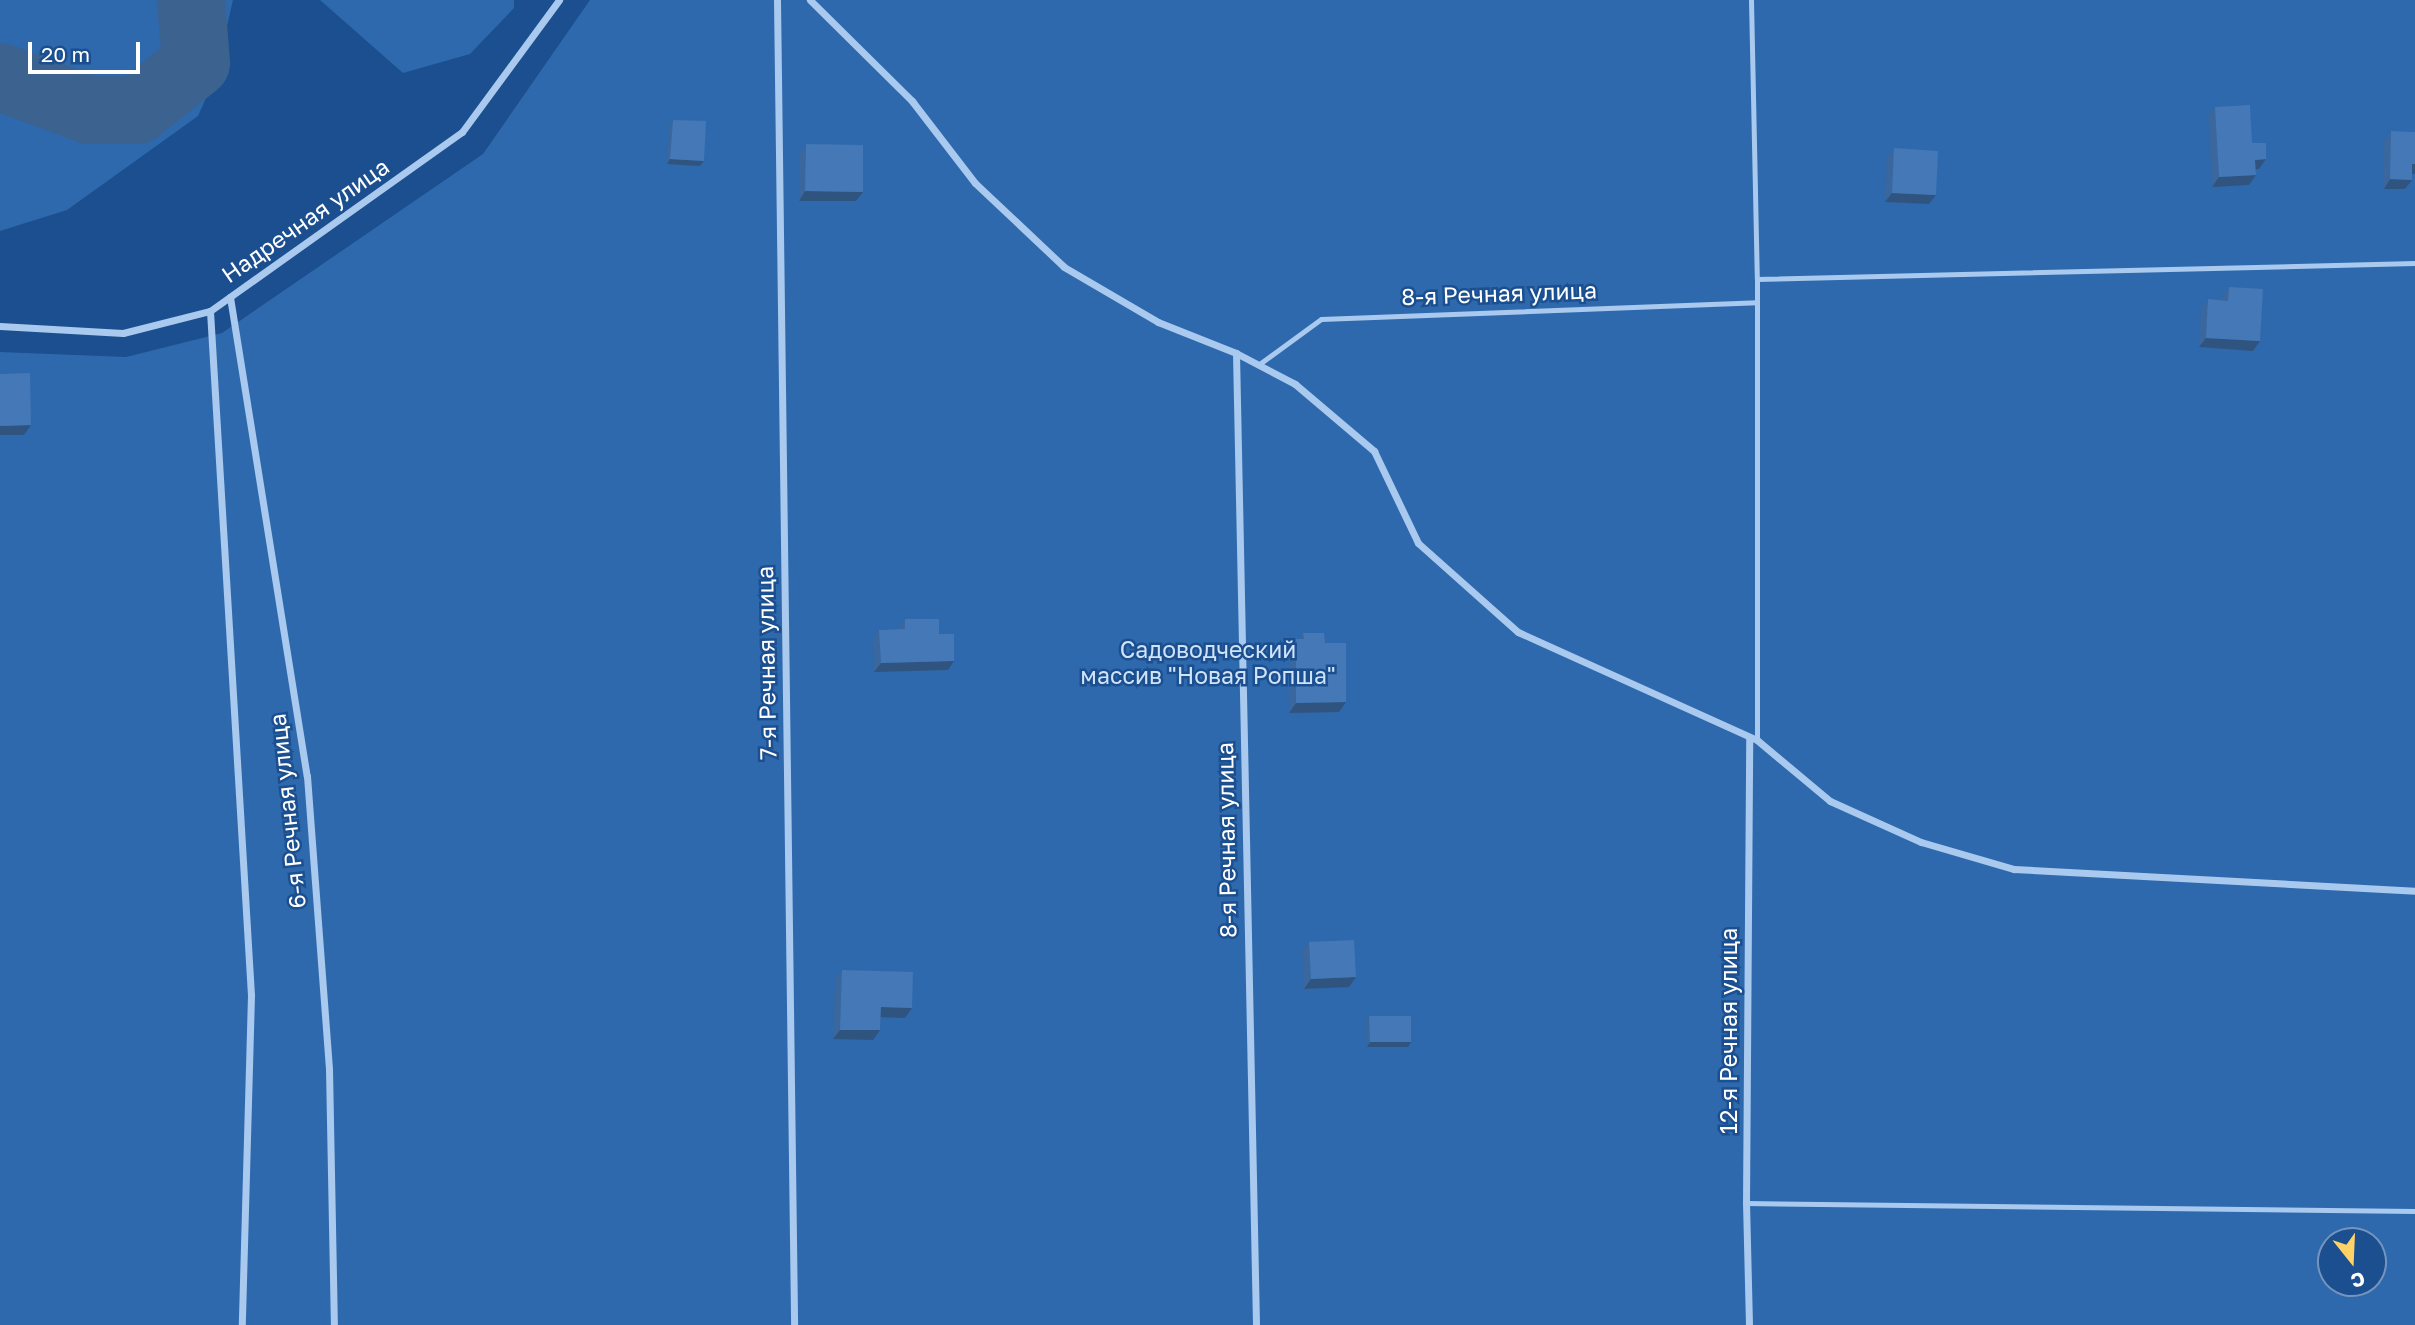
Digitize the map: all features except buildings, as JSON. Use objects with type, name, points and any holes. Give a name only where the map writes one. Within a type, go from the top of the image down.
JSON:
[{"type":"street","name":"Надречная улица","points":[[0,326],[123,333],[210,310],[461,132],[559,0]]},
{"type":"street","name":"7-я Речная улица","points":[[777,0],[794,1325]]},
{"type":"street","points":[[810,0],[912,101],[975,183],[1064,267],[1158,322],[1236,353],[1295,384],[1374,451],[1418,543],[1518,632],[1753,739],[1830,801],[1922,842],[2014,869],[2415,891]]},
{"type":"street","name":"6-я Речная улица","points":[[230,297],[307,776],[329,1069],[334,1325]]},
{"type":"street","name":"6-я Речная улица","points":[[210,310],[251,995],[242,1325]]},
{"type":"street","name":"8-я Речная улица","points":[[1236,353],[1256,1325]]},
{"type":"street","name":"12-я Речная улица","points":[[1749,1325],[1746,1203],[1753,739]]},
{"type":"lane","points":[[1751,0],[1757,279],[1753,739]]},
{"type":"lane","points":[[1757,279],[2415,263]]},
{"type":"lane","name":"8-я Речная улица","points":[[1258,365],[1321,319],[1757,302]]},
{"type":"lane","points":[[1746,1203],[2415,1211]]},
{"type":"green space","points":[[0,0],[233,0],[215,78],[198,116],[67,210],[0,231]]},
{"type":"green space","points":[[320,0],[514,0],[514,8],[470,54],[403,73]]},
{"type":"green space","name":"Садоводческий массив \"Новая Ропша\"","points":[[590,0],[2415,0],[2415,1325],[0,1325],[0,352],[126,357],[222,333],[483,154]]},
{"type":"waterway","points":[[0,77],[89,110],[137,110],[196,63],[191,0]]}]
